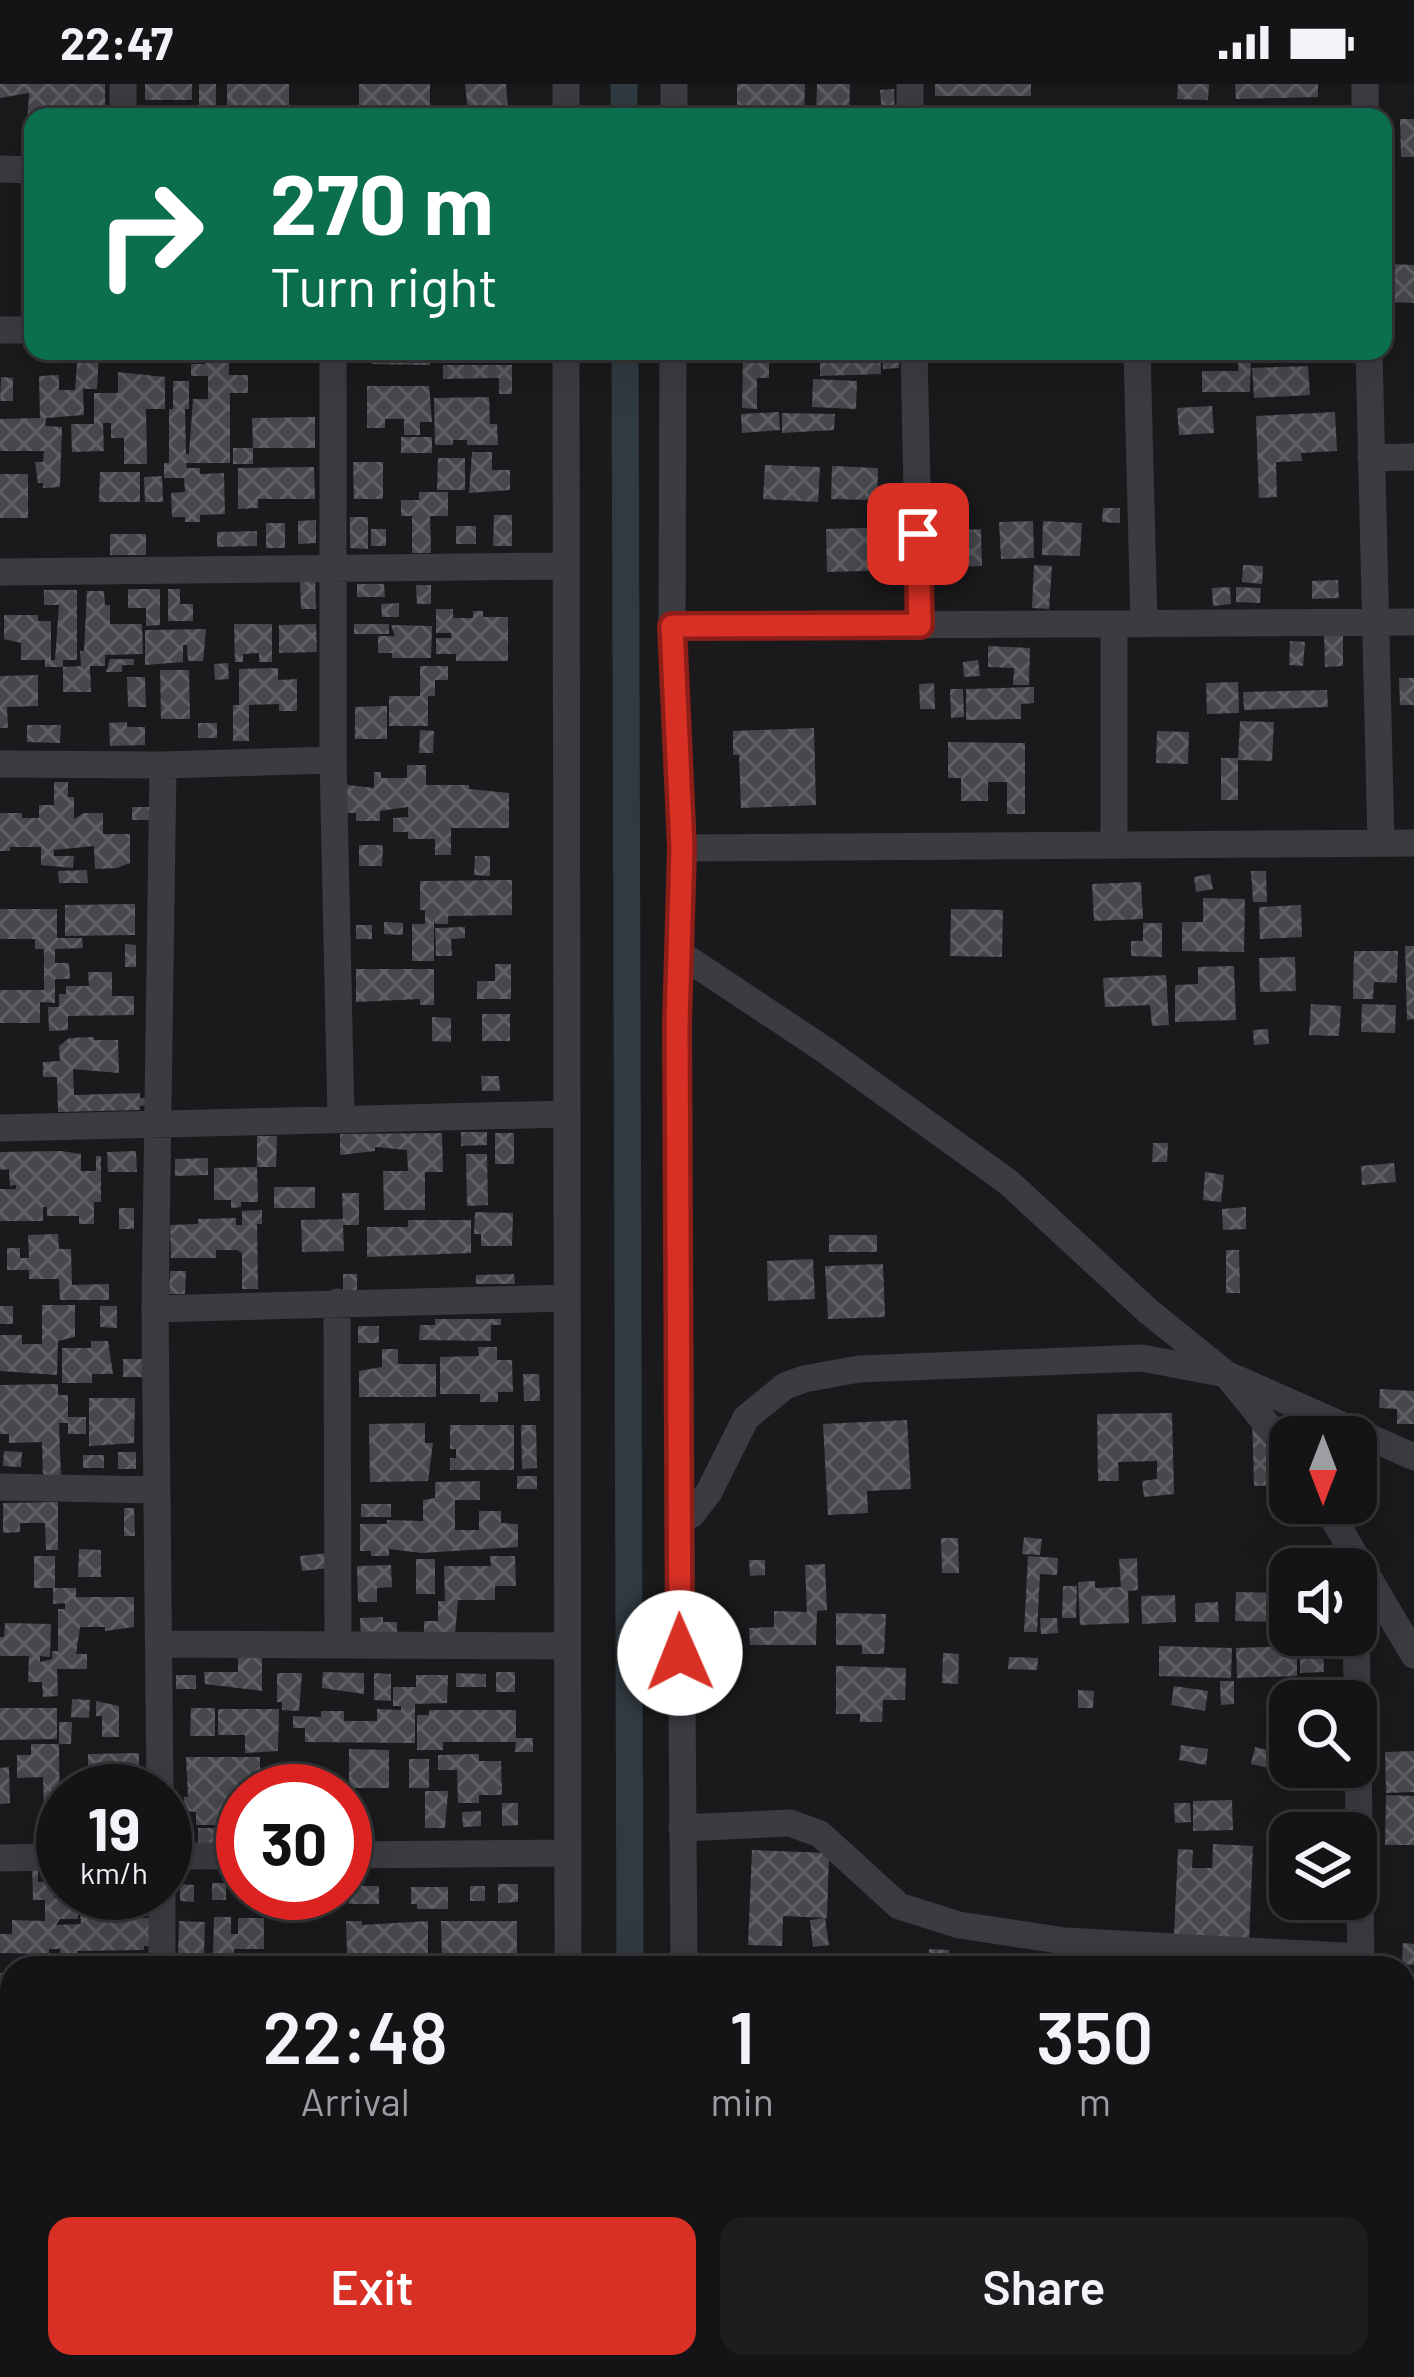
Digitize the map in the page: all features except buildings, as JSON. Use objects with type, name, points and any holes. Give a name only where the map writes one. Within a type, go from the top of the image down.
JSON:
[{"type":"street","points":[[333,360],[341,1117]]},
{"type":"street","points":[[566,360],[568,1956]]},
{"type":"street","points":[[673,360],[672,626],[682,848],[678,1522],[684,1956]]},
{"type":"street","points":[[914,360],[920,625]]},
{"type":"street","points":[[1137,360],[1144,623]]},
{"type":"street","points":[[1369,360],[1381,843]]},
{"type":"street","points":[[1371,458],[1414,457]]},
{"type":"street","points":[[0,572],[566,566]]},
{"type":"street","points":[[672,626],[1414,622]]},
{"type":"street","points":[[1114,623],[1114,845]]},
{"type":"street","points":[[0,764],[334,760]]},
{"type":"street","points":[[160,1764],[155,1309],[163,765]]},
{"type":"street","points":[[682,848],[1414,843]]},
{"type":"street","points":[[679,953],[825,1050],[1008,1182],[1148,1311],[1226,1374],[1269,1427]]},
{"type":"street","points":[[0,1128],[565,1114]]},
{"type":"street","points":[[155,1309],[567,1298]]},
{"type":"street","points":[[337,1302],[338,1646]]},
{"type":"street","points":[[678,1522],[692,1514],[709,1492],[746,1418],[785,1386],[859,1369],[1142,1358],[1226,1374],[1414,1457]]},
{"type":"street","points":[[0,1487],[157,1490]]},
{"type":"street","points":[[1377,1593],[1414,1655]]},
{"type":"street","points":[[159,1644],[567,1646]]},
{"type":"street","points":[[1356,1656],[1360,1956]]},
{"type":"street","points":[[682,1828],[790,1823],[830,1842],[899,1906],[959,1925],[1065,1941],[1266,1956]]},
{"type":"street","points":[[372,1855],[567,1853]]},
{"type":"street","points":[[0,1858],[36,1857]]},
{"type":"street","points":[[162,1920],[162,1956]]},
{"type":"waterway","points":[[624,84],[624,108]]},
{"type":"waterway","points":[[625,360],[630,1956]]},
{"type":"route","points":[[680,1653],[677,1024],[682,848],[672,626],[920,625],[918,534]]}]
